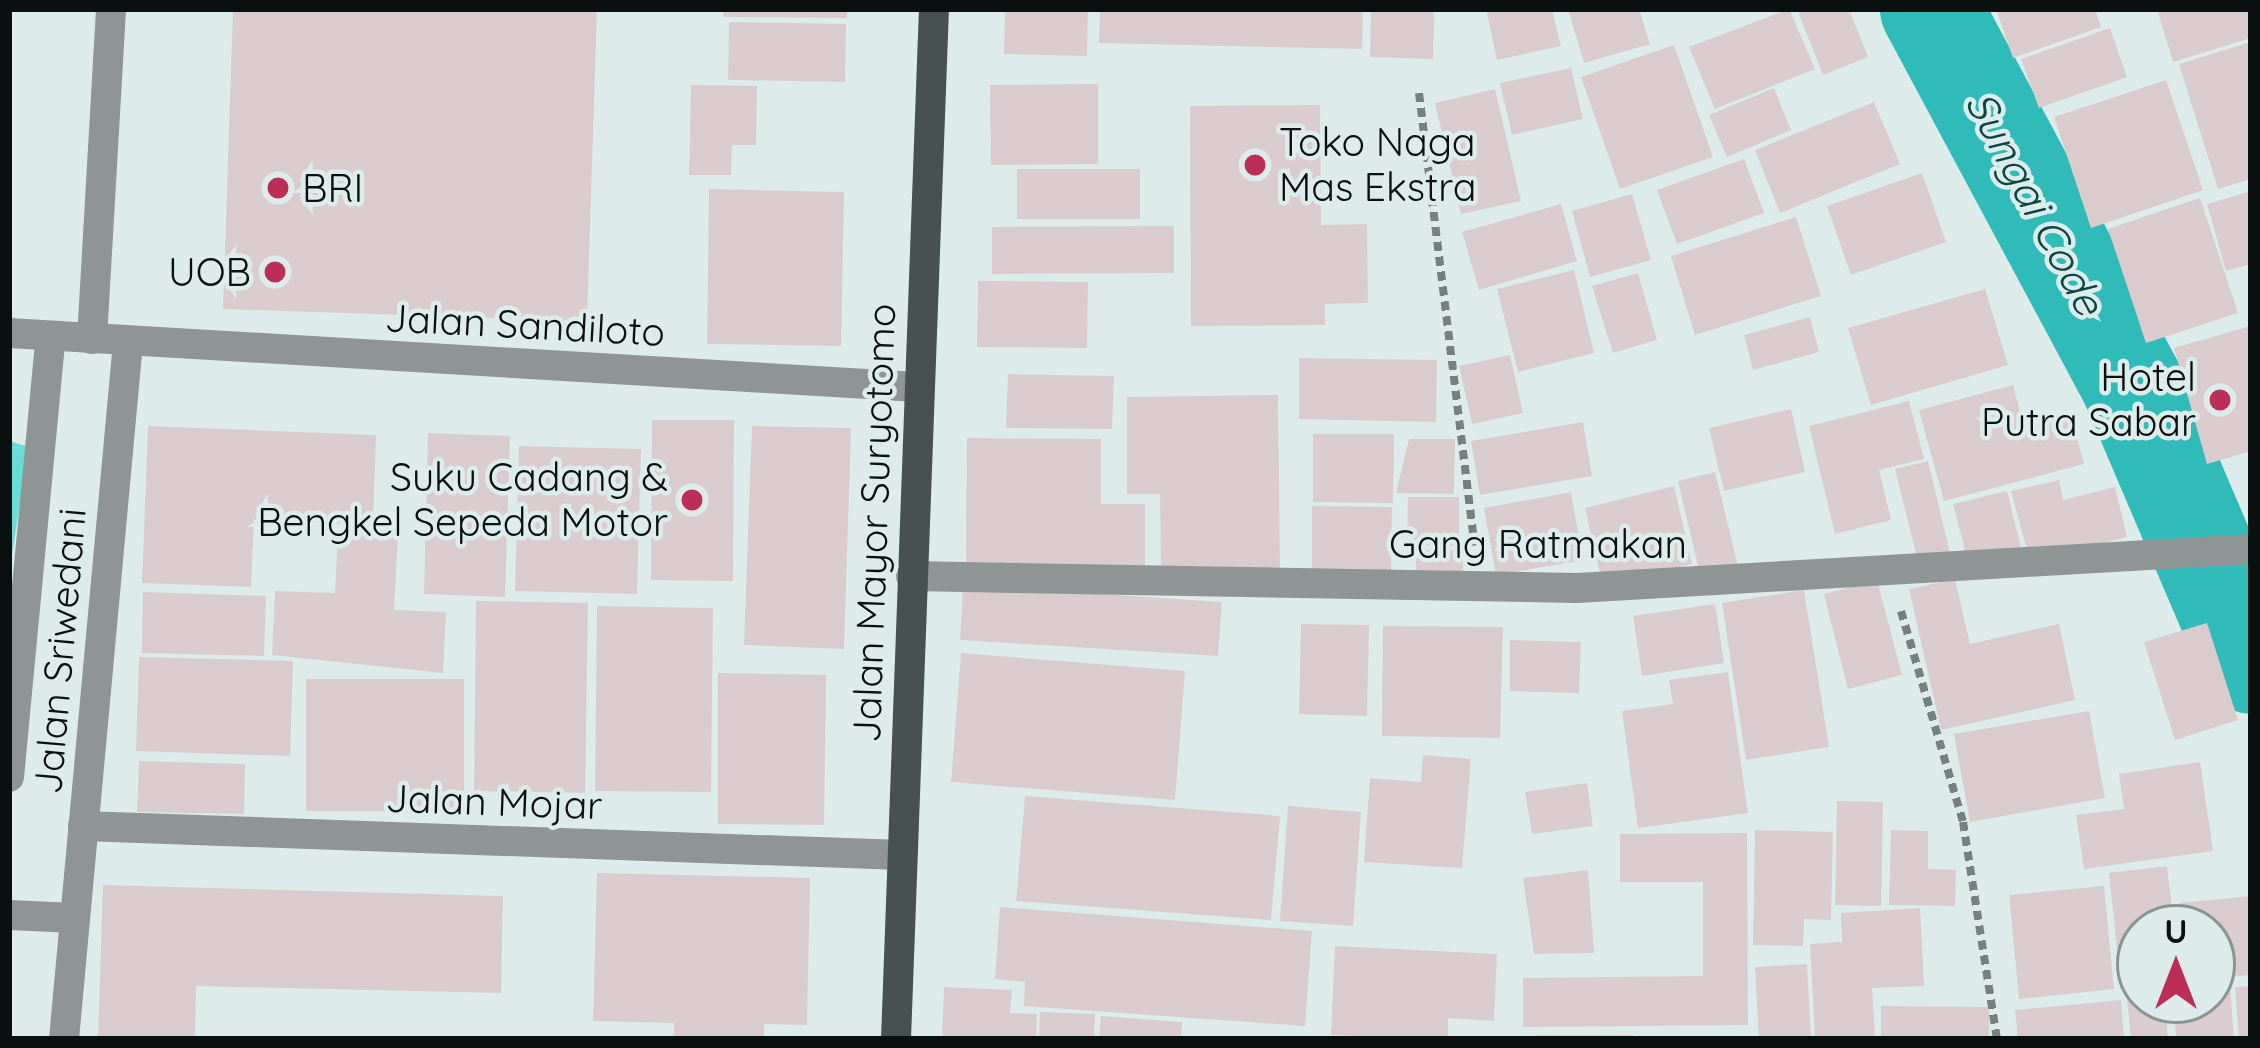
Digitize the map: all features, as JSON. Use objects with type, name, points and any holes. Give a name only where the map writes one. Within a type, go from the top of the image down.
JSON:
[{"type":"main road","name":"Jalan Mayor Suryotomo","points":[[896,1039],[934,9]]},
{"type":"street","points":[[92,339],[111,9]]},
{"type":"street","name":"Jalan Sandiloto","points":[[9,333],[917,387]]},
{"type":"street","name":"Jalan Sriwedani","points":[[9,777],[51,336]]},
{"type":"street","name":"Jalan Sriwedani","points":[[64,1039],[128,342]]},
{"type":"street","name":"Gang Ratmakan","points":[[911,576],[1480,589],[1891,575],[2251,549]]},
{"type":"street","name":"Jalan Mojar","points":[[83,826],[902,855]]},
{"type":"street","points":[[9,915],[75,918]]},
{"type":"path","points":[[1419,93],[1480,589]]},
{"type":"path","points":[[1891,575],[1963,822],[1997,1039]]},
{"type":"shaded area","points":[[9,441],[29,447],[9,573]]},
{"type":"building","points":[[233,9],[597,9],[587,321],[223,309]]},
{"type":"building","points":[[723,9],[847,9],[847,18],[723,17]]},
{"type":"building","points":[[1005,9],[1088,9],[1087,56],[1004,54]]},
{"type":"building","points":[[1100,9],[1363,9],[1362,49],[1099,43]]},
{"type":"building","points":[[1371,9],[1434,9],[1433,59],[1370,57]]},
{"type":"building","points":[[1486,9],[1552,9],[1561,46],[1497,60]]},
{"type":"building","points":[[1568,9],[1639,9],[1650,44],[1584,63]]},
{"type":"building","points":[[1789,9],[1815,69],[1715,109],[1689,47]]},
{"type":"building","points":[[1797,9],[1849,9],[1868,57],[1823,75]]},
{"type":"building","points":[[1996,9],[2095,9],[2101,27],[2013,58]]},
{"type":"building","points":[[2157,9],[2251,9],[2251,38],[2173,62]]},
{"type":"building","points":[[729,22],[846,24],[845,82],[728,80]]},
{"type":"building","points":[[2110,28],[2127,77],[2039,108],[2021,59]]},
{"type":"building","points":[[2251,42],[2251,179],[2218,189],[2179,64]]},
{"type":"building","points":[[1674,45],[1713,157],[1620,189],[1581,77]]},
{"type":"building","points":[[1571,68],[1583,119],[1512,135],[1500,83]]},
{"type":"building","points":[[2166,80],[2203,190],[2091,228],[2054,117]]},
{"type":"building","points":[[1098,84],[1098,164],[991,165],[990,85]]},
{"type":"building","points":[[691,85],[757,86],[756,145],[732,145],[731,175],[689,175]]},
{"type":"building","points":[[1774,88],[1791,130],[1727,157],[1709,115]]},
{"type":"building","points":[[1495,89],[1521,201],[1461,214],[1435,103]]},
{"type":"building","points":[[1874,102],[1900,164],[1780,213],[1755,150]]},
{"type":"building","name":"Toko Naga Mas Ekstra","points":[[1320,105],[1321,225],[1367,224],[1368,303],[1325,304],[1325,325],[1191,326],[1190,106]]},
{"type":"building","points":[[1744,159],[1764,213],[1677,244],[1657,190]]},
{"type":"building","points":[[1017,169],[1140,169],[1140,219],[1017,219]]},
{"type":"building","points":[[1922,173],[1946,242],[1851,275],[1827,206]]},
{"type":"building","points":[[709,189],[844,192],[841,346],[707,344]]},
{"type":"building","points":[[2251,191],[2251,264],[2226,271],[2207,204]]},
{"type":"building","points":[[1632,194],[1651,260],[1590,277],[1572,211]]},
{"type":"building","points":[[2200,198],[2238,313],[2146,343],[2108,229]]},
{"type":"building","points":[[1561,204],[1577,261],[1479,290],[1462,232]]},
{"type":"building","points":[[1796,217],[1821,296],[1695,335],[1671,256]]},
{"type":"building","points":[[1174,226],[1174,273],[992,274],[992,227]]},
{"type":"building","points":[[1574,270],[1594,353],[1518,372],[1497,289]]},
{"type":"building","points":[[1638,273],[1657,340],[1613,353],[1592,286]]},
{"type":"building","points":[[978,281],[1088,282],[1087,348],[977,347]]},
{"type":"building","points":[[1985,289],[2008,365],[1871,405],[1848,328]]},
{"type":"building","points":[[1810,317],[1819,352],[1753,370],[1744,335]]},
{"type":"building","name":"Hotel Putra Sabar","points":[[2251,326],[2251,451],[2207,464],[2174,348]]},
{"type":"building","points":[[1510,355],[1523,413],[1472,424],[1459,366]]},
{"type":"building","points":[[1299,358],[1437,360],[1436,422],[1299,419]]},
{"type":"building","points":[[1008,374],[1114,376],[1112,429],[1006,428]]},
{"type":"building","points":[[2013,385],[2024,428],[2071,416],[2084,464],[1944,501],[1919,410]]},
{"type":"building","points":[[1278,395],[1280,570],[1161,571],[1160,494],[1127,494],[1127,397]]},
{"type":"building","points":[[1909,401],[1924,459],[1879,470],[1891,520],[1835,534],[1809,426]]},
{"type":"building","points":[[1791,409],[1805,472],[1724,491],[1709,428]]},
{"type":"building","name":"Suku Cadang & Bengkel Sepeda Motor","points":[[652,420],[734,420],[733,581],[651,580]]},
{"type":"building","points":[[1583,422],[1592,476],[1480,495],[1471,441]]},
{"type":"building","points":[[148,426],[376,435],[373,525],[254,520],[251,587],[142,583]]},
{"type":"building","points":[[752,426],[851,428],[844,649],[744,645]]},
{"type":"building","points":[[428,433],[510,436],[505,597],[424,594]]},
{"type":"building","points":[[1313,434],[1394,434],[1393,503],[1313,502]]},
{"type":"building","points":[[967,438],[1101,439],[1101,504],[1145,504],[1145,567],[966,565]]},
{"type":"building","points":[[1409,439],[1455,439],[1454,494],[1396,493]]},
{"type":"building","points":[[519,446],[641,449],[637,594],[515,591]]},
{"type":"building","points":[[1928,461],[1950,553],[1918,561],[1895,469]]},
{"type":"building","points":[[1715,472],[1740,574],[1702,583],[1678,481]]},
{"type":"building","points":[[2059,480],[2063,500],[2115,487],[2127,537],[2030,561],[2011,491]]},
{"type":"building","points":[[1674,486],[1692,564],[1603,586],[1585,508]]},
{"type":"building","points":[[2007,491],[2022,552],[1969,566],[1953,504]]},
{"type":"building","points":[[1571,492],[1583,560],[1496,575],[1484,508]]},
{"type":"building","points":[[1408,497],[1459,497],[1459,546],[1407,545]]},
{"type":"building","points":[[1312,506],[1392,507],[1391,574],[1312,573]]},
{"type":"building","points":[[338,532],[398,534],[394,610],[446,612],[443,673],[272,655],[275,591],[335,593]]},
{"type":"building","points":[[1416,550],[1463,550],[1463,584],[1416,584]]},
{"type":"building","points":[[1955,579],[1970,644],[2059,624],[2075,700],[1941,730],[1909,589]]},
{"type":"building","points":[[1877,580],[1902,675],[1848,689],[1824,594]]},
{"type":"building","points":[[963,585],[1222,602],[1218,656],[960,640]]},
{"type":"building","points":[[1804,590],[1829,747],[1746,760],[1722,603]]},
{"type":"building","points":[[143,592],[266,596],[264,656],[142,653]]},
{"type":"building","points":[[476,601],[588,603],[585,793],[474,791]]},
{"type":"building","points":[[1715,604],[1724,663],[1642,676],[1633,616]]},
{"type":"building","points":[[597,606],[713,608],[711,792],[595,791]]},
{"type":"building","points":[[2207,623],[2238,720],[2175,740],[2144,642]]},
{"type":"building","points":[[1301,624],[1369,625],[1367,716],[1299,714]]},
{"type":"building","points":[[1383,626],[1503,627],[1500,738],[1382,736]]},
{"type":"building","points":[[1510,640],[1581,642],[1579,693],[1510,691]]},
{"type":"building","points":[[961,653],[1185,671],[1175,800],[951,782]]},
{"type":"building","points":[[139,657],[293,661],[290,756],[136,751]]},
{"type":"building","points":[[1728,672],[1748,813],[1638,828],[1622,711],[1673,704],[1669,680]]},
{"type":"building","points":[[718,673],[826,675],[824,825],[718,824]]},
{"type":"building","points":[[306,679],[464,679],[464,811],[306,811]]},
{"type":"building","points":[[2089,711],[2105,798],[1970,822],[1954,734]]},
{"type":"building","points":[[1423,755],[1471,759],[1462,868],[1364,862],[1370,778],[1421,782]]},
{"type":"building","points":[[139,761],[245,764],[244,814],[137,812]]},
{"type":"building","points":[[2200,762],[2213,851],[2084,869],[2076,815],[2124,809],[2119,774]]},
{"type":"building","points":[[1587,783],[1593,826],[1532,834],[1525,792]]},
{"type":"building","points":[[1025,796],[1280,816],[1271,920],[1016,901]]},
{"type":"building","points":[[1837,801],[1883,802],[1881,906],[1835,905]]},
{"type":"building","points":[[1288,806],[1361,812],[1353,926],[1280,921]]},
{"type":"building","points":[[1755,830],[1833,832],[1831,920],[1804,919],[1803,946],[1753,945]]},
{"type":"building","points":[[1891,830],[1928,831],[1928,869],[1956,870],[1955,906],[1889,905]]},
{"type":"building","points":[[1747,833],[1748,1025],[1523,1027],[1523,978],[1703,976],[1703,882],[1620,882],[1620,834]]},
{"type":"building","points":[[2167,866],[2171,904],[2116,904],[2116,940],[2109,873]]},
{"type":"building","points":[[1588,870],[1594,953],[1534,954],[1523,878]]},
{"type":"building","points":[[597,873],[810,878],[807,1025],[764,1024],[764,1039],[674,1039],[674,1023],[593,1021]]},
{"type":"building","points":[[103,885],[503,896],[501,993],[196,986],[195,1039],[98,1039]]},
{"type":"building","points":[[2104,886],[2114,989],[2019,999],[2009,895]]},
{"type":"building","points":[[2251,896],[2251,975],[2236,977],[2236,904],[2179,903]]},
{"type":"building","points":[[1000,907],[1312,931],[1305,1026],[1024,1006],[1025,982],[995,979]]},
{"type":"building","points":[[1920,908],[1924,986],[1872,988],[1875,1036],[1815,1039],[1810,944],[1842,942],[1841,913]]},
{"type":"building","points":[[1335,946],[1497,954],[1494,1021],[1448,1018],[1448,1039],[1331,1035]]},
{"type":"building","points":[[1807,964],[1811,1039],[1759,1039],[1755,967]]},
{"type":"building","points":[[2251,986],[2251,1039],[2239,1039],[2236,987]]},
{"type":"building","points":[[944,987],[1012,990],[1010,1013],[1037,1014],[1036,1039],[942,1039]]},
{"type":"building","points":[[2116,1000],[2116,1024],[2123,1024],[2124,1039],[2018,1039],[2015,1010]]},
{"type":"building","points":[[1881,1006],[1989,1007],[1989,1039],[1881,1039]]},
{"type":"building","points":[[1040,1012],[1095,1014],[1094,1039],[1039,1039]]},
{"type":"building","points":[[1101,1016],[1182,1022],[1181,1039],[1099,1039]]},
{"type":"building","points":[[2130,1024],[2167,1024],[2168,1039],[2131,1039]]},
{"type":"building","points":[[2175,1024],[2233,1024],[2234,1039],[2176,1039]]},
{"type":"building","points":[[1536,1035],[1633,1035],[1633,1039],[1536,1039]]},
{"type":"waterway","name":"Sungai Code","points":[[1931,9],[2132,384],[2251,663]]},
{"type":"place","name":"Toko Naga Mas Ekstra","points":[[1255,165]]},
{"type":"place","name":"BRI","points":[[278,188]]},
{"type":"place","name":"UOB","points":[[275,272]]},
{"type":"place","name":"Hotel Putra Sabar","points":[[2220,400]]},
{"type":"place","name":"Suku Cadang & Bengkel Sepeda Motor","points":[[692,500]]}]
